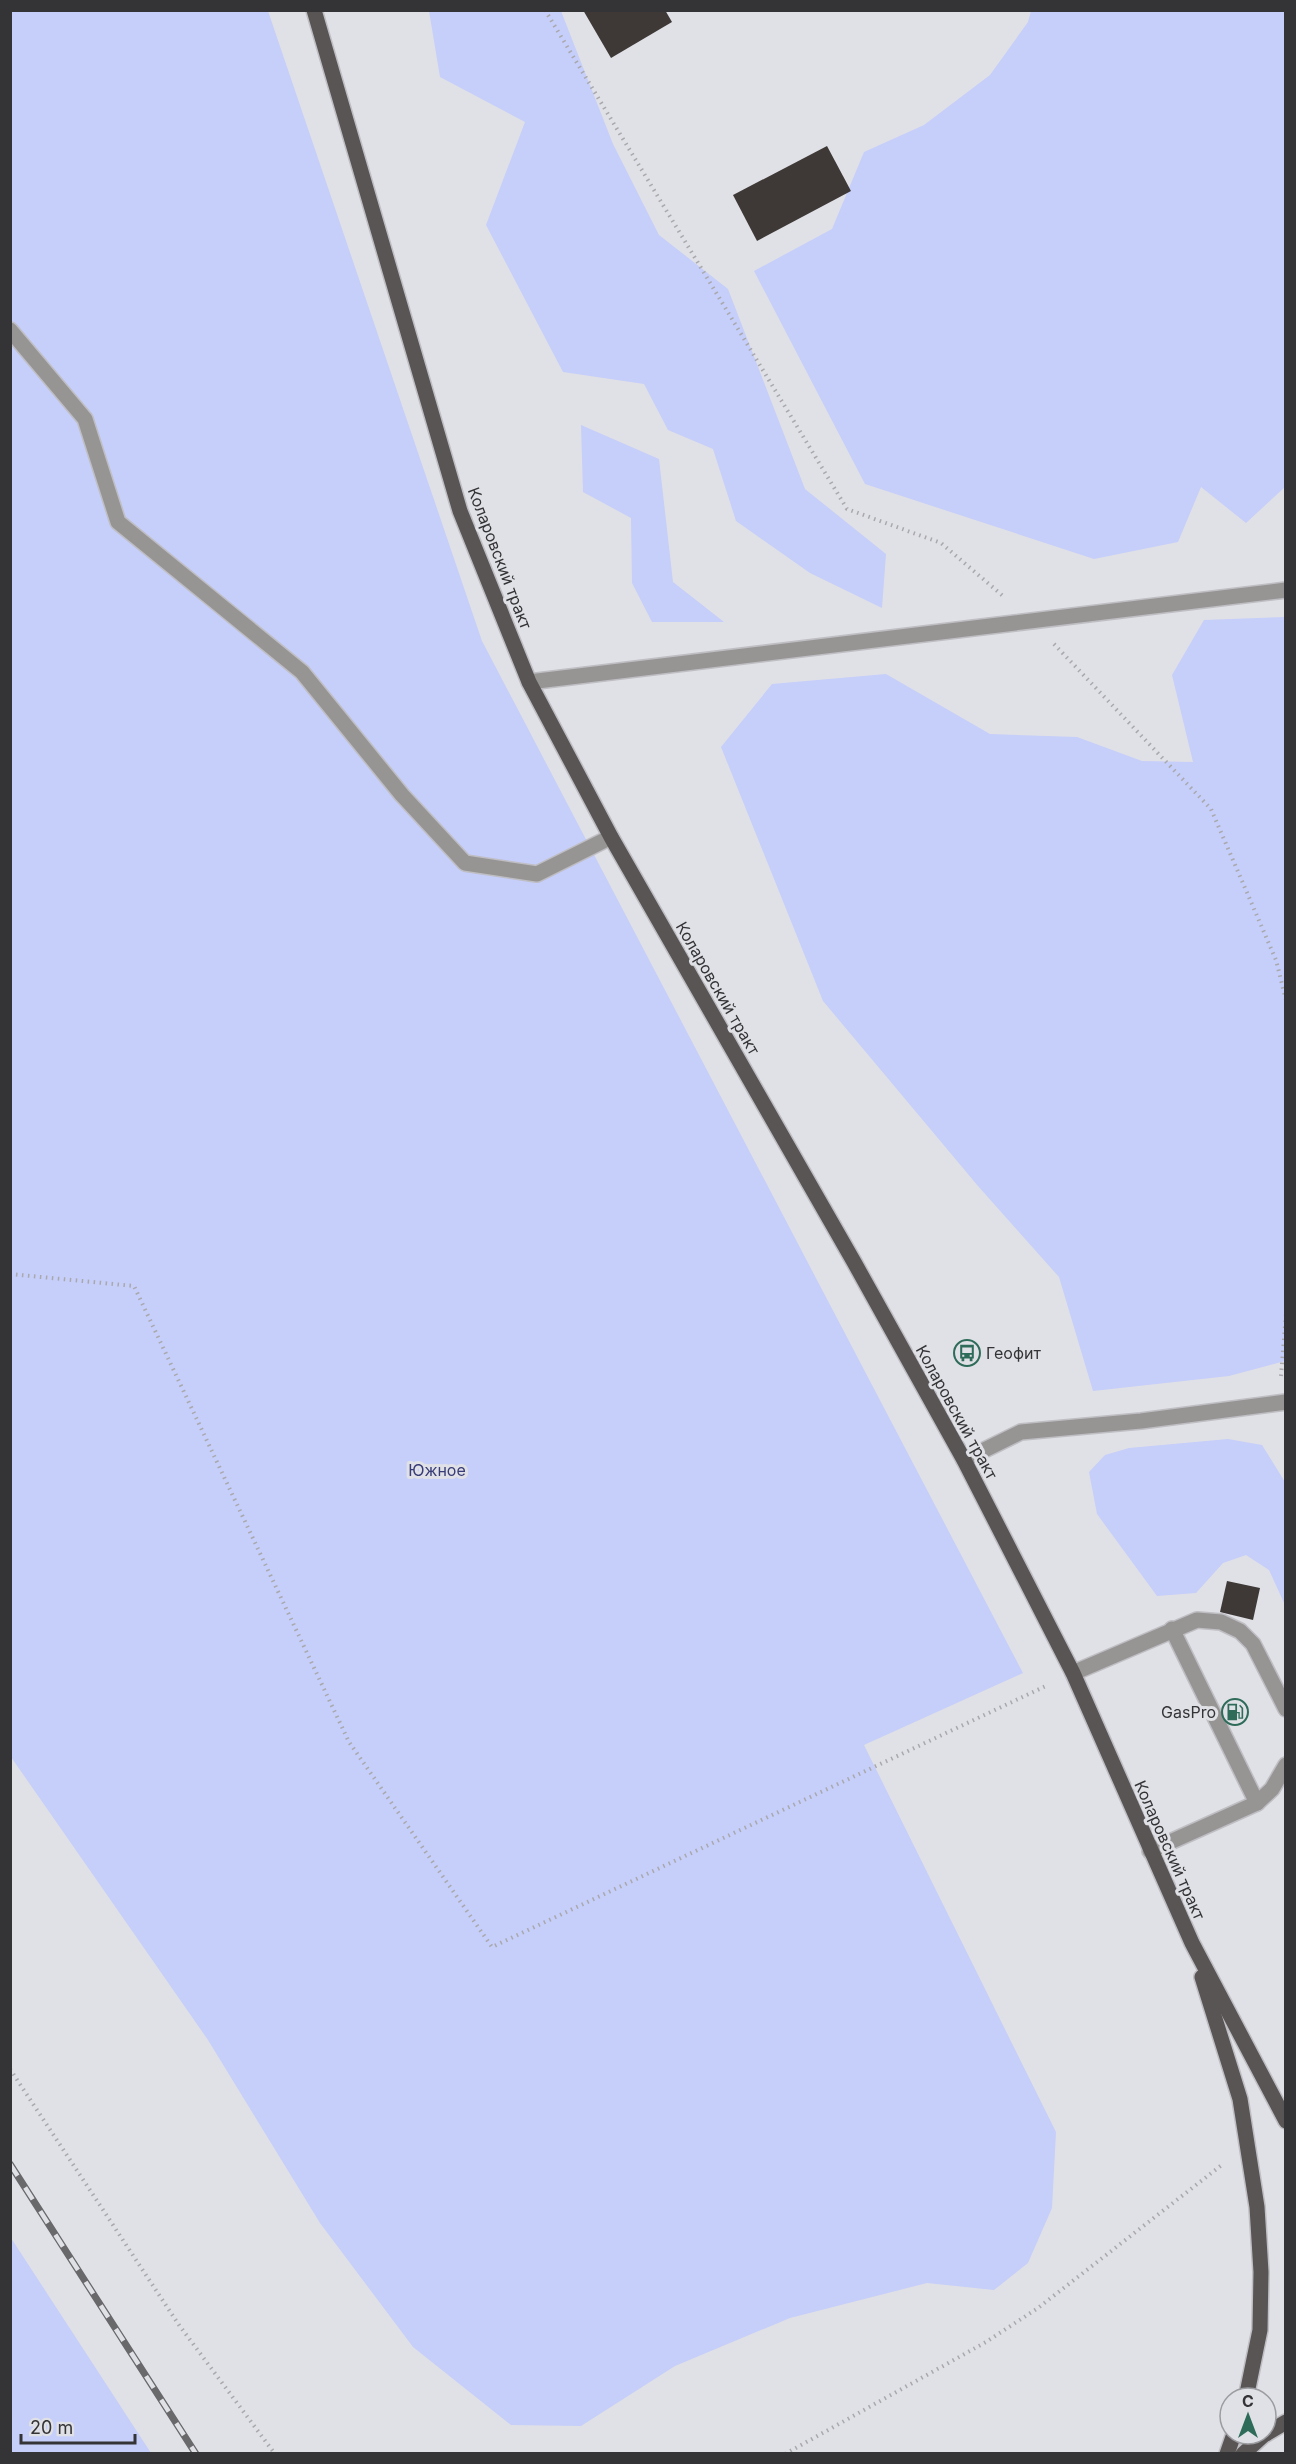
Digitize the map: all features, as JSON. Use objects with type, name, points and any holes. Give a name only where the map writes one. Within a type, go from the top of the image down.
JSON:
[{"type":"main road","name":"Коларовский тракт","points":[[314,10],[460,511],[529,681],[611,837],[855,1262],[964,1460],[1073,1673],[1192,1943],[1286,2121]]},
{"type":"main road","name":"Коларовский тракт","points":[[1192,1943],[1240,2099],[1257,2208],[1261,2272],[1260,2330],[1248,2386]]},
{"type":"lane","points":[[10,330],[85,419],[118,522],[302,672],[402,795],[465,863],[537,874],[611,837]]},
{"type":"lane","points":[[529,681],[1286,590]]},
{"type":"lane","points":[[964,1460],[1021,1432],[1283,1405]]},
{"type":"lane","points":[[1073,1673],[1197,1620],[1221,1622],[1240,1631],[1252,1644],[1286,1709]]},
{"type":"lane","points":[[1172,1629],[1257,1803]]},
{"type":"lane","points":[[1150,1851],[1257,1803],[1272,1789],[1286,1765]]},
{"type":"path","points":[[545,10],[848,509],[941,543],[1032,621],[1211,809],[1276,960],[1286,1000]]},
{"type":"path","points":[[10,1274],[134,1286],[349,1743],[492,1947],[1073,1673]]},
{"type":"path","points":[[1283,1405],[1286,1314]]},
{"type":"path","points":[[10,2069],[179,2325],[275,2454]]},
{"type":"path","points":[[784,2454],[986,2342],[1038,2308],[1247,2145]]},
{"type":"green space","name":"Южное","points":[[10,11],[268,11],[482,641],[1023,1673],[864,1745],[1056,2132],[1052,2208],[1028,2263],[994,2290],[927,2283],[790,2318],[675,2366],[581,2426],[511,2425],[413,2347],[320,2223],[208,2040],[11,1757]]},
{"type":"green space","points":[[429,11],[561,11],[613,144],[659,235],[728,289],[805,489],[886,554],[882,608],[810,573],[736,521],[713,449],[668,430],[644,384],[563,372],[486,225],[525,122],[440,77]]},
{"type":"green space","points":[[1031,11],[1285,11],[1285,487],[1246,523],[1201,487],[1178,542],[1094,559],[865,484],[754,271],[832,229],[864,152],[924,125],[990,75],[1028,22]]},
{"type":"green space","points":[[581,425],[659,459],[673,582],[724,622],[652,622],[632,583],[631,518],[583,492]]},
{"type":"green space","points":[[1285,617],[1285,1361],[1229,1376],[1093,1391],[1059,1277],[978,1186],[823,1001],[721,747],[772,684],[886,674],[990,734],[1077,737],[1142,761],[1193,762],[1172,675],[1204,620]]},
{"type":"green space","points":[[1228,1439],[1262,1445],[1285,1482],[1285,1605],[1269,1570],[1246,1555],[1223,1563],[1196,1593],[1157,1596],[1097,1514],[1089,1472],[1105,1455],[1129,1448]]},
{"type":"green space","points":[[11,2238],[151,2453],[11,2453]]},
{"type":"building","points":[[583,10],[665,10],[672,22],[611,58]]},
{"type":"building","points":[[827,146],[851,191],[757,241],[733,195]]},
{"type":"building","points":[[1227,1581],[1260,1588],[1253,1620],[1220,1612]]},
{"type":"railway","points":[[10,2164],[196,2454]]},
{"type":"place","name":"Геофит","points":[[967,1353]]},
{"type":"place","name":"GasPro","points":[[1235,1712]]}]
